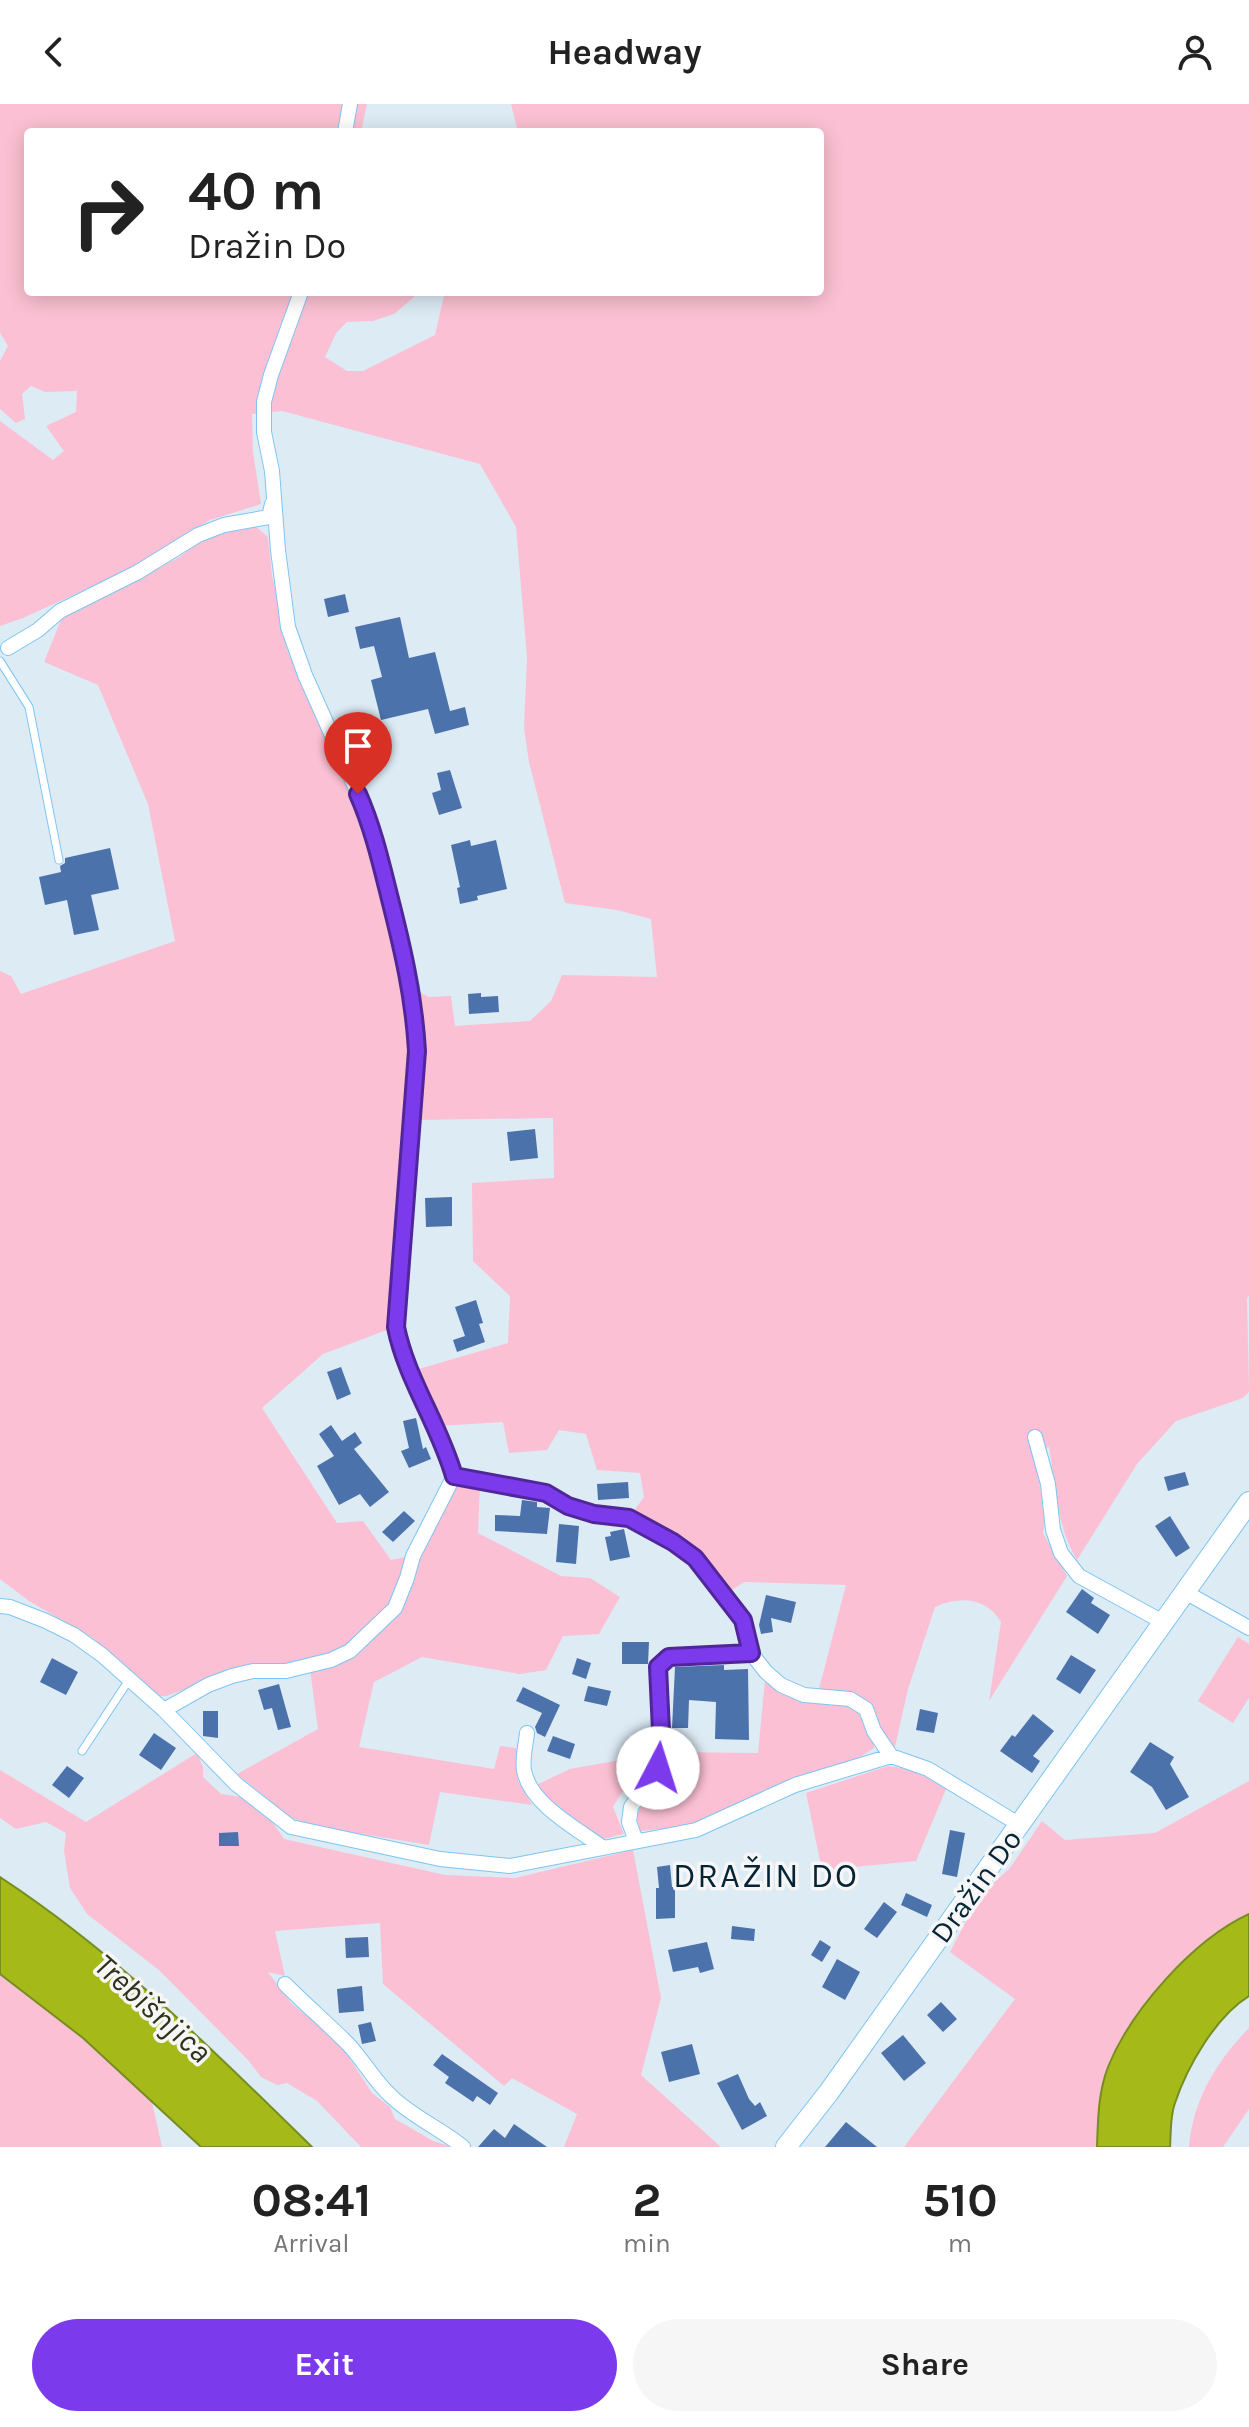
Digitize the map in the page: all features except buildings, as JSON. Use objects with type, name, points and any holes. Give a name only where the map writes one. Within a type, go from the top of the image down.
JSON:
[{"type":"street","points":[[346,128],[350,104]]},
{"type":"street","points":[[164,1710],[208,1685],[232,1676],[253,1671],[286,1671],[331,1660],[350,1651],[395,1608],[413,1556],[454,1476],[437,1426],[401,1352],[396,1327],[417,1051],[412,987],[368,816],[305,675],[288,627],[272,471],[264,432],[264,402],[300,296]]},
{"type":"street","points":[[3,655],[60,611],[138,572],[198,535],[224,525],[269,517],[274,496]]},
{"type":"street","points":[[1035,1437],[1048,1484],[1053,1530],[1061,1553],[1079,1576],[1163,1622]]},
{"type":"street","points":[[454,1476],[546,1493],[581,1510],[629,1518],[673,1542],[695,1558],[743,1620],[751,1653],[781,1685],[804,1695],[850,1699],[866,1709],[878,1738],[891,1756],[928,1769],[1020,1825]]},
{"type":"street","name":"Dražin Do","points":[[786,2147],[829,2092],[1249,1502]]},
{"type":"street","points":[[1185,1592],[1249,1628]]},
{"type":"street","points":[[0,1606],[22,1612],[74,1635],[102,1655],[164,1710],[236,1784],[291,1827],[440,1859],[510,1866],[696,1830],[795,1785],[891,1756]]},
{"type":"street","points":[[636,1841],[629,1822],[631,1807],[658,1768],[662,1752],[658,1667],[669,1657],[751,1653]]},
{"type":"street","points":[[527,1733],[523,1768],[529,1788],[538,1799],[602,1847]]},
{"type":"street","points":[[285,1984],[351,2047],[393,2099],[444,2131],[463,2147]]},
{"type":"lane","points":[[3,655],[29,707],[59,860]]},
{"type":"lane","points":[[82,1751],[129,1680]]},
{"type":"shaded area","points":[[0,104],[367,104],[362,128],[24,128],[24,296],[415,296],[394,314],[373,321],[347,322],[336,333],[325,357],[347,371],[363,371],[435,335],[444,296],[824,296],[824,128],[517,128],[511,104],[1249,104],[1249,1392],[1243,1398],[1176,1421],[1137,1464],[1077,1560],[1061,1520],[1049,1447],[1032,1452],[1045,1519],[1043,1533],[1067,1576],[989,1701],[1001,1622],[980,1603],[962,1600],[944,1603],[935,1607],[908,1689],[895,1747],[887,1743],[850,1693],[819,1689],[846,1585],[744,1582],[726,1594],[634,1511],[644,1497],[640,1473],[597,1470],[586,1434],[559,1430],[547,1450],[509,1453],[503,1422],[438,1426],[412,1371],[508,1343],[510,1296],[473,1261],[472,1183],[554,1178],[553,1118],[415,1120],[414,988],[428,997],[451,996],[455,1026],[530,1021],[551,1001],[562,975],[657,977],[651,919],[617,910],[565,903],[529,762],[524,728],[527,657],[516,527],[480,464],[282,411],[252,414],[253,452],[261,504],[210,520],[132,568],[0,626],[0,421],[53,460],[64,451],[46,426],[76,412],[77,391],[45,392],[31,386],[22,394],[25,419],[16,423],[0,409],[0,361],[8,346],[0,333]]},
{"type":"shaded area","points":[[255,526],[268,537],[272,575],[287,649],[364,817],[408,987],[412,1033],[401,1191],[395,1204],[398,1224],[395,1327],[323,1354],[262,1408],[337,1523],[363,1521],[391,1560],[411,1556],[393,1608],[331,1658],[206,1682],[166,1696],[154,1696],[93,1638],[29,1601],[0,1579],[0,971],[11,976],[21,994],[175,941],[148,804],[98,685],[44,662],[63,615],[145,576],[181,556],[200,541],[225,530]]},
{"type":"shaded area","points":[[454,1478],[480,1483],[478,1533],[561,1576],[590,1578],[620,1597],[599,1634],[563,1636],[546,1670],[520,1674],[422,1657],[374,1682],[359,1747],[494,1769],[500,1746],[516,1748],[518,1781],[532,1805],[440,1792],[429,1845],[319,1827],[291,1818],[237,1774],[318,1729],[310,1669],[332,1662],[396,1609]]},
{"type":"shaded area","points":[[1238,1637],[1249,1644],[1249,1698],[1233,1723],[1198,1701]]},
{"type":"shaded area","points":[[765,1680],[855,1707],[868,1726],[874,1748],[854,1761],[689,1826],[640,1831],[636,1815],[656,1783],[670,1752],[758,1753]]},
{"type":"shaded area","points":[[197,1753],[203,1767],[203,1777],[221,1794],[241,1797],[269,1817],[284,1839],[445,1875],[515,1878],[633,1850],[661,1998],[641,2075],[721,2147],[564,2147],[577,2114],[512,2078],[504,2086],[383,1984],[380,1923],[275,1931],[285,1976],[268,1972],[291,2003],[346,2053],[372,2093],[390,2107],[395,2119],[433,2141],[453,2147],[361,2147],[317,2101],[287,2083],[277,2085],[261,2077],[160,1971],[87,1914],[70,1888],[64,1851],[66,1833],[46,1822],[16,1829],[0,1818],[0,1770],[86,1822]]},
{"type":"shaded area","points":[[654,1754],[613,1807],[624,1834],[603,1839],[534,1786],[570,1769]]},
{"type":"shaded area","points":[[888,1766],[914,1770],[946,1789],[916,1861],[822,1870],[806,1793]]},
{"type":"shaded area","points":[[1249,1781],[1249,1914],[1241,1917],[1098,2109],[1097,2147],[904,2147],[1015,1999],[950,1952],[979,1896],[1010,1868],[1042,1821],[1065,1840],[1155,1833]]},
{"type":"shaded area","points":[[0,1974],[83,2038],[151,2098],[162,2147],[0,2147]]},
{"type":"shaded area","points":[[1249,2028],[1249,2109],[1223,2147],[1189,2147],[1195,2113],[1208,2083],[1226,2054]]},
{"type":"water","name":"Trebišnjica","points":[[0,1877],[43,1906],[124,1970],[312,2147],[201,2147],[83,2038],[0,1974]]},
{"type":"water","points":[[1249,1914],[1249,1996],[1225,2016],[1195,2059],[1173,2108],[1170,2147],[1097,2147],[1102,2087],[1118,2045],[1132,2023],[1148,2000],[1186,1959],[1228,1926]]},
{"type":"district","name":"DRAŽIN DO","points":[[766,1875]]},
{"type":"route","points":[[358,794],[379,852],[412,987],[415,1014],[417,1051],[396,1327],[401,1352],[437,1426],[454,1476],[546,1493],[568,1506],[594,1514],[629,1518],[695,1558],[743,1620],[751,1653],[669,1657],[658,1667],[662,1752],[658,1768]]}]
